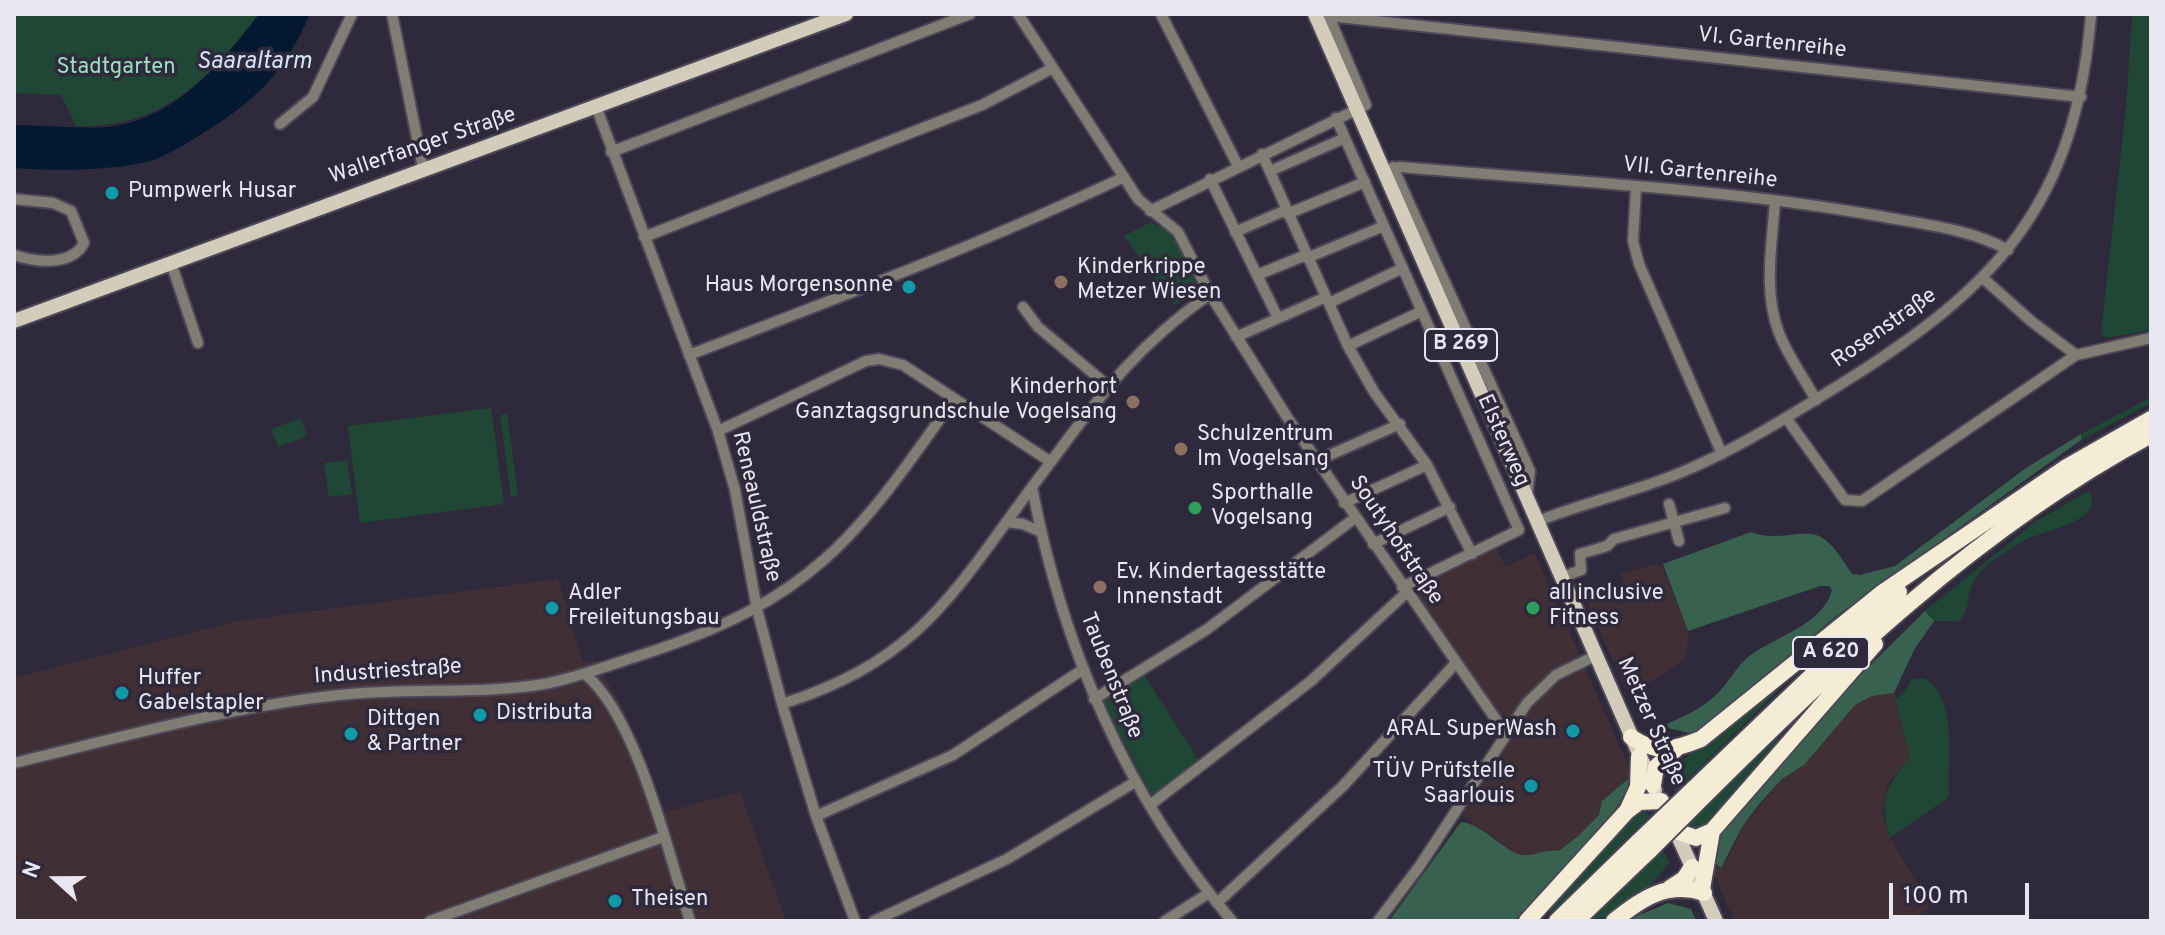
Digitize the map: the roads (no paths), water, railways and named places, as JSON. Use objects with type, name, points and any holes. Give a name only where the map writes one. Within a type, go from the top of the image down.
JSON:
[{"type":"highway","name":"A 620","points":[[1576,921],[1644,846],[1839,646],[1984,523],[2065,468],[2151,419]]},
{"type":"highway","name":"A 620","points":[[1693,798],[1948,568],[2027,510],[2151,435]]},
{"type":"highway","points":[[1653,785],[1656,767],[1676,749],[1719,728],[1842,622],[1984,523]]},
{"type":"highway","points":[[1676,831],[1696,838],[1712,831],[1877,642],[1948,568]]},
{"type":"highway","points":[[1631,737],[1653,750],[1676,749]]},
{"type":"highway","points":[[1627,811],[1638,787],[1639,757]]},
{"type":"highway","points":[[1527,921],[1627,811],[1639,802],[1661,801]]},
{"type":"highway","points":[[1670,888],[1703,891],[1712,831]]},
{"type":"highway","name":"A 620","points":[[1557,921],[1644,846]]},
{"type":"highway","points":[[1614,921],[1648,896],[1670,888],[1686,877],[1692,867]]},
{"type":"main road","name":"Wallerfanger Straße","points":[[14,321],[423,168],[597,109],[846,14]]},
{"type":"main road","name":"Metzer Straße","points":[[1322,16],[1355,110],[1388,169],[1639,757],[1716,921]]},
{"type":"street","points":[[280,124],[313,97],[352,14]]},
{"type":"street","points":[[392,14],[423,168]]},
{"type":"street","points":[[611,152],[970,14]]},
{"type":"street","name":"Soutyhofstraße","points":[[1018,14],[1124,177],[1150,211],[1178,232],[1210,294],[1316,461],[1506,734]]},
{"type":"street","points":[[1161,14],[1238,166]]},
{"type":"street","name":"Rosenstraße","points":[[1538,521],[1655,482],[1722,454],[1787,419],[1930,327],[1984,279],[2008,250],[2047,189],[2064,151],[2081,97],[2091,15]]},
{"type":"street","name":"VI. Gartenreihe","points":[[1322,16],[2081,97]]},
{"type":"street","points":[[644,237],[982,105],[1053,68]]},
{"type":"street","name":"Reneauldstraße","points":[[597,109],[718,431],[735,490],[757,609],[782,704],[816,816],[855,921]]},
{"type":"street","points":[[1150,211],[1355,110]]},
{"type":"street","name":"Elsterweg","points":[[1150,805],[1311,681],[1404,590],[1519,530],[1336,118]]},
{"type":"street","points":[[1270,171],[1345,138]]},
{"type":"street","points":[[1262,154],[1348,346],[1374,392],[1427,465],[1472,554]]},
{"type":"street","name":"VII. Gartenreihe","points":[[1388,169],[1636,187],[1775,201],[1895,219],[1985,239],[2008,250]]},
{"type":"street","points":[[689,355],[895,277],[1035,219],[1124,177]]},
{"type":"street","points":[[1210,179],[1278,318]]},
{"type":"street","points":[[1235,232],[1365,182]]},
{"type":"street","points":[[1636,187],[1633,230],[1639,264],[1722,454]]},
{"type":"street","points":[[14,199],[53,203],[68,209],[75,216],[84,243],[78,251],[46,262],[14,255]]},
{"type":"street","points":[[1775,201],[1771,283],[1774,313],[1785,346],[1816,400]]},
{"type":"street","points":[[1257,275],[1384,226]]},
{"type":"street","points":[[171,263],[198,343]]},
{"type":"street","points":[[1236,337],[1403,268]]},
{"type":"street","points":[[1984,279],[2031,321],[2076,355]]},
{"type":"street","points":[[782,704],[849,678],[908,641],[957,591],[1107,385],[1174,320],[1210,294]]},
{"type":"street","points":[[1023,307],[1038,327],[1107,385]]},
{"type":"street","points":[[1348,346],[1422,311]]},
{"type":"street","points":[[1787,419],[1845,500],[1862,501],[2076,355],[2151,338]]},
{"type":"street","points":[[718,431],[866,361],[879,359],[903,365],[1051,462]]},
{"type":"street","name":"Industriestraße","points":[[14,763],[219,714],[295,700],[380,691],[524,686],[586,675],[717,628],[757,609],[811,574],[864,524],[954,399]]},
{"type":"street","points":[[1316,461],[1400,424]]},
{"type":"street","points":[[1344,503],[1427,465]]},
{"type":"street","name":"Taubenstraße","points":[[1032,487],[1041,532],[1082,670],[1094,699],[1135,782],[1209,893],[1232,921]]},
{"type":"street","points":[[1669,504],[1679,541]]},
{"type":"street","points":[[1373,544],[1450,507]]},
{"type":"street","points":[[1562,577],[1581,570],[1580,554],[1725,508]]},
{"type":"street","points":[[1094,699],[1206,630],[1355,518]]},
{"type":"street","points":[[1006,522],[1023,524],[1041,532]]},
{"type":"street","points":[[1378,921],[1419,867],[1506,734],[1545,683],[1597,655]]},
{"type":"street","points":[[1217,903],[1343,786],[1455,664]]},
{"type":"street","points":[[816,816],[953,755],[1082,670]]},
{"type":"street","points":[[586,675],[620,724],[658,801],[663,837],[690,921]]},
{"type":"street","points":[[874,921],[1007,859],[1135,782]]},
{"type":"street","points":[[430,921],[663,837]]},
{"type":"street","points":[[1165,921],[1209,893]]},
{"type":"water","name":"Saaraltarm","points":[[259,14],[310,14],[289,54],[265,86],[235,112],[197,137],[156,159],[127,166],[78,170],[14,168],[14,125],[106,127],[153,114],[194,87],[229,52]]},
{"type":"place","name":"Pumpwerk Husar","points":[[112,193]]},
{"type":"place","name":"Kinderkrippe Metzer Wiesen","points":[[1061,282]]},
{"type":"place","name":"Haus Morgensonne","points":[[909,287]]},
{"type":"place","name":"Kinderhort Ganztagsgrundschule Vogelsang","points":[[1133,402]]},
{"type":"place","name":"Schulzentrum Im Vogelsang","points":[[1181,449]]},
{"type":"place","name":"Sporthalle Vogelsang","points":[[1195,508]]},
{"type":"place","name":"Ev. Kindertagesstätte Innenstadt","points":[[1100,587]]},
{"type":"place","name":"Adler Freileitungsbau","points":[[552,608]]},
{"type":"place","name":"all inclusive Fitness","points":[[1533,608]]},
{"type":"place","name":"Huffer Gabelstapler","points":[[122,693]]},
{"type":"place","name":"Distributa","points":[[480,715]]},
{"type":"place","name":"ARAL SuperWash","points":[[1573,731]]},
{"type":"place","name":"Dittgen & Partner","points":[[351,734]]},
{"type":"place","name":"TÜV Prüfstelle Saarlouis","points":[[1531,786]]},
{"type":"place","name":"Theisen","points":[[615,901]]},
{"type":"park label","name":"Stadtgarten","points":[[116,69]]}]
